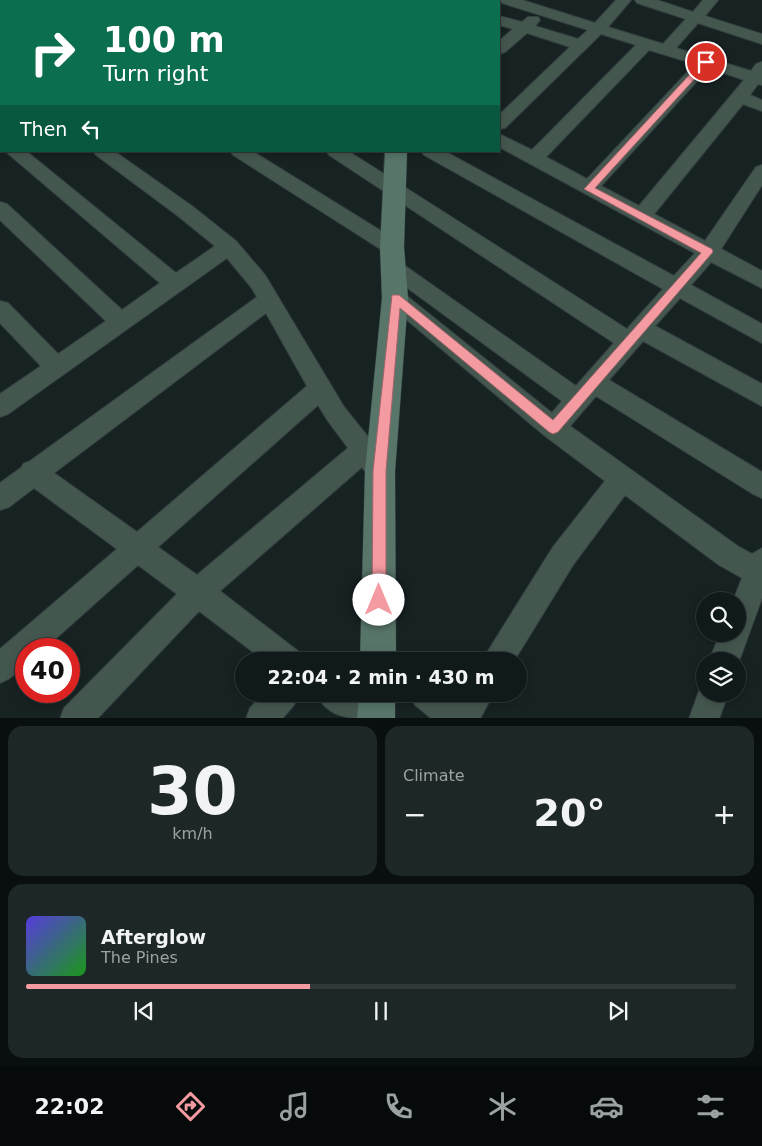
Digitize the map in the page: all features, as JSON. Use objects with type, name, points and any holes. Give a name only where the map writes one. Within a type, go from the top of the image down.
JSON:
[{"type":"street","points":[[507,0],[535,6],[706,62],[759,75],[641,216]]},
{"type":"street","points":[[500,123],[599,28],[624,0]]},
{"type":"street","points":[[642,0],[762,39]]},
{"type":"street","points":[[667,49],[711,0]]},
{"type":"street","points":[[500,48],[524,27],[535,6]]},
{"type":"street","points":[[500,20],[581,45]]},
{"type":"street","points":[[534,159],[647,43]]},
{"type":"street","points":[[588,189],[706,62]]},
{"type":"street","points":[[740,97],[762,106]]},
{"type":"street","points":[[500,141],[762,280]]},
{"type":"street","points":[[0,158],[12,152]]},
{"type":"street","points":[[15,152],[175,284]]},
{"type":"street","points":[[103,152],[206,226],[243,260],[258,281],[336,414],[372,460]]},
{"type":"street","points":[[240,152],[586,391],[762,486]]},
{"type":"street","points":[[337,152],[634,335],[762,396]]},
{"type":"street","points":[[381,652],[372,460],[395,298],[393,258],[396,152]]},
{"type":"street","points":[[432,152],[762,334]]},
{"type":"street","points":[[553,428],[708,252],[762,171]]},
{"type":"street","points":[[0,209],[120,322]]},
{"type":"street","points":[[0,407],[229,246]]},
{"type":"street","points":[[395,298],[553,428],[729,556],[760,569],[746,605]]},
{"type":"street","points":[[0,498],[32,472],[268,300]]},
{"type":"street","points":[[0,309],[56,367]]},
{"type":"street","points":[[0,668],[321,388]]},
{"type":"street","points":[[76,718],[198,592],[372,460]]},
{"type":"street","points":[[32,472],[198,592],[276,652]]},
{"type":"street","points":[[504,652],[563,556],[622,479]]},
{"type":"street","points":[[261,718],[276,702]]},
{"type":"street","points":[[342,702],[364,718]]},
{"type":"street","points":[[376,718],[377,702]]},
{"type":"street","points":[[436,702],[456,718]]},
{"type":"street","points":[[462,718],[473,702]]},
{"type":"street","points":[[704,718],[710,702]]},
{"type":"route","points":[[379,600],[380,471],[395,298],[553,428],[708,252],[588,189],[706,62]]}]
